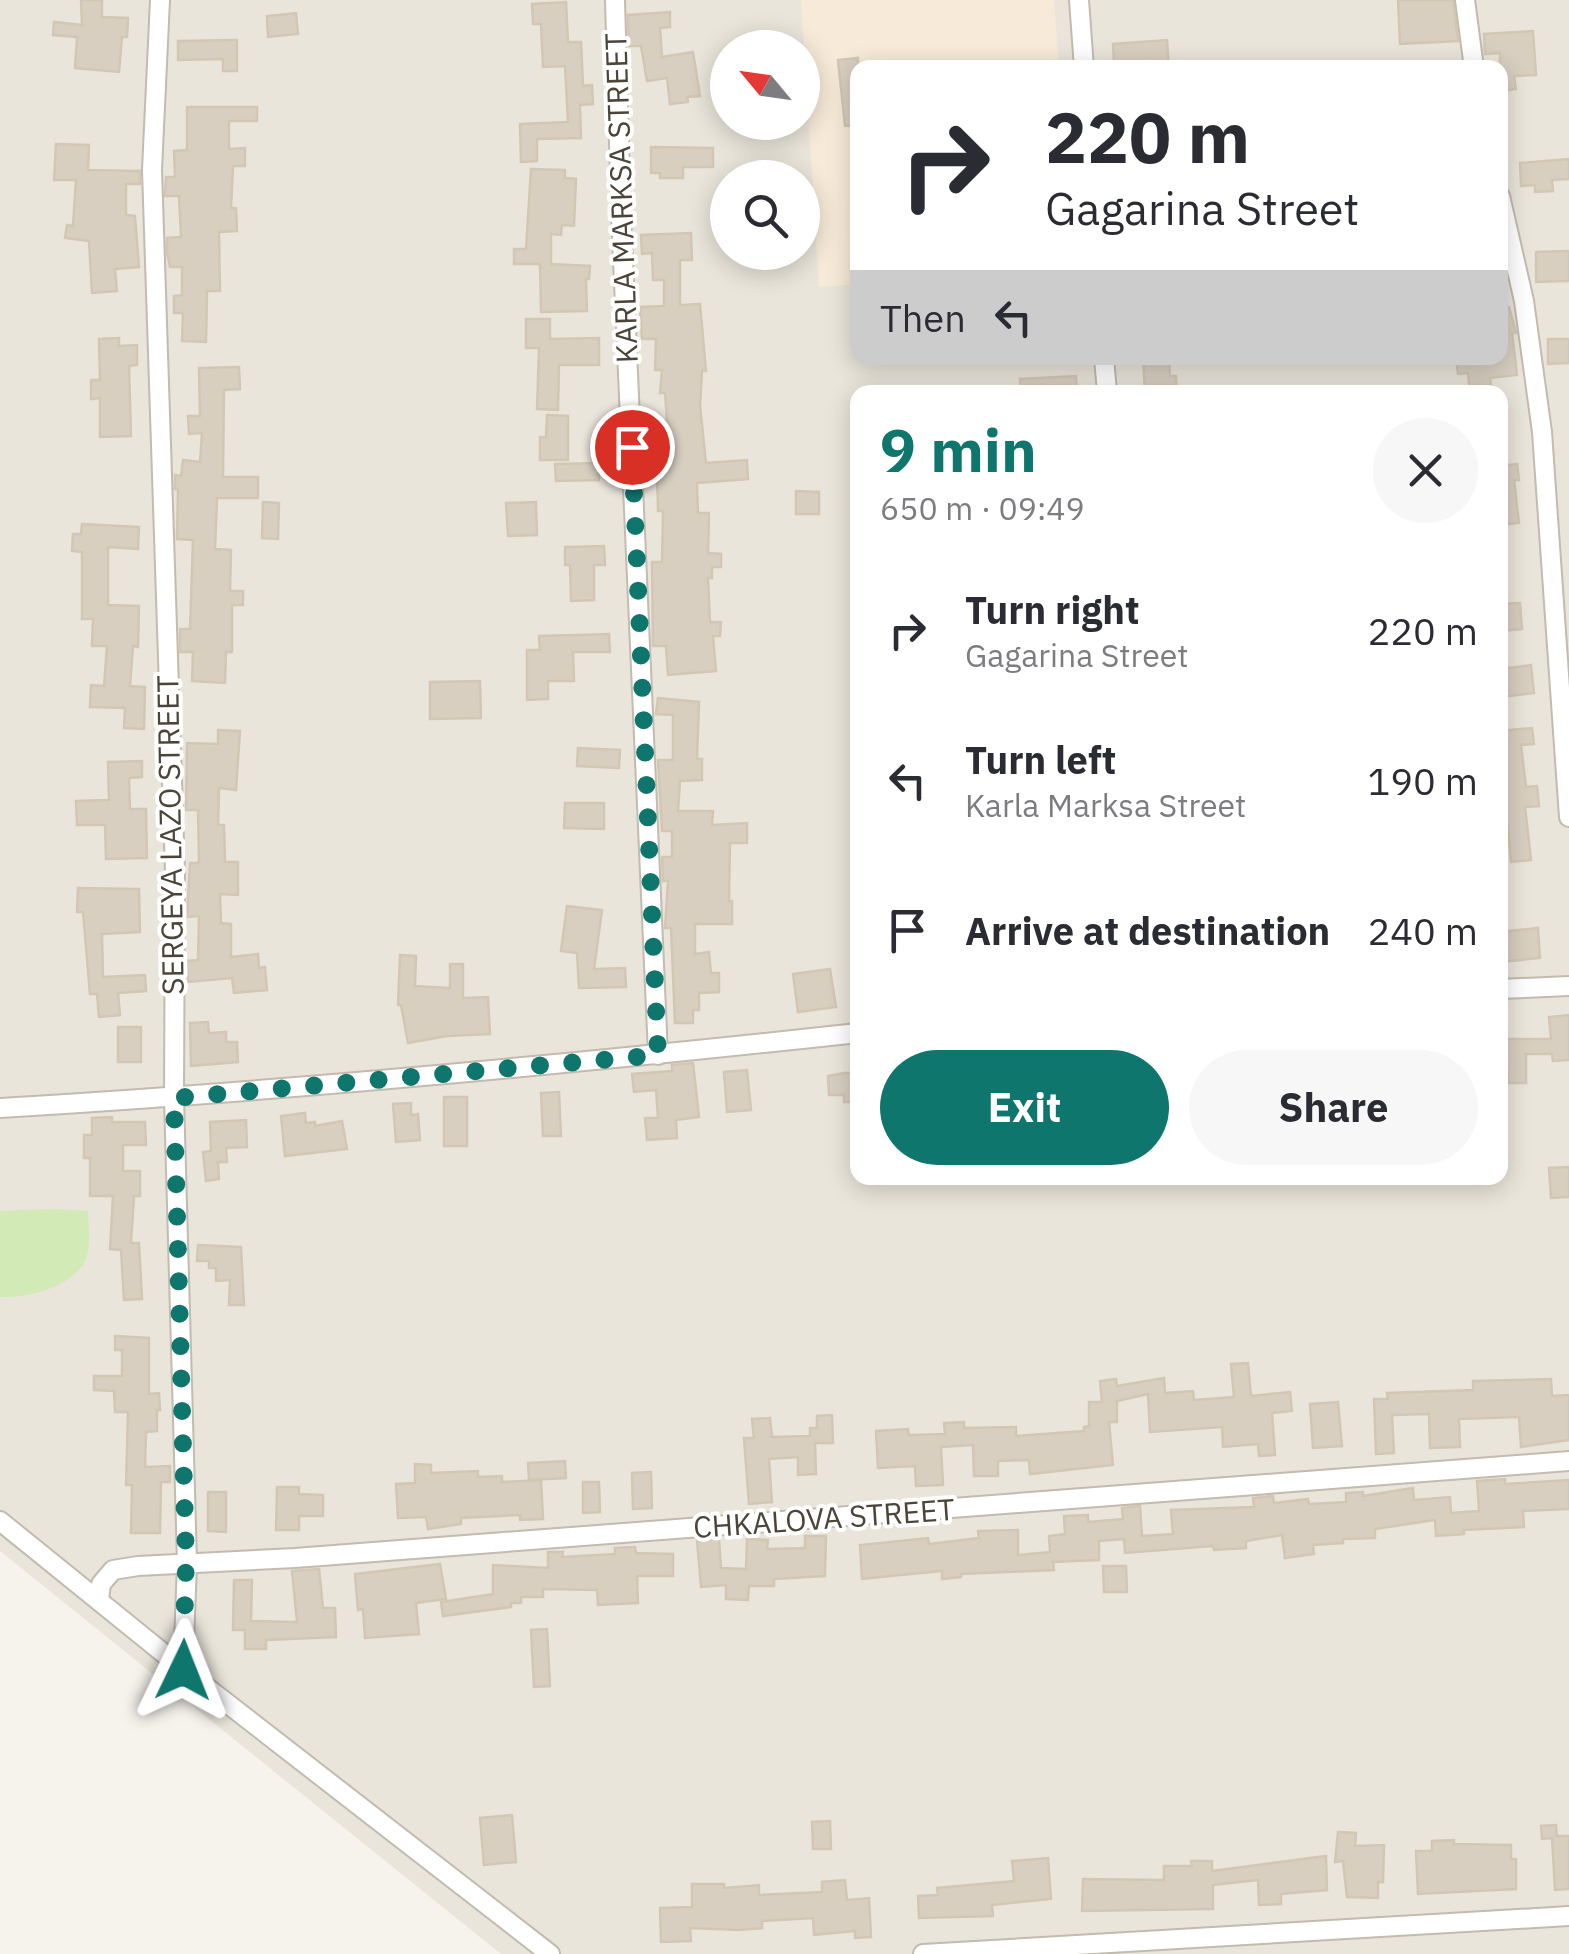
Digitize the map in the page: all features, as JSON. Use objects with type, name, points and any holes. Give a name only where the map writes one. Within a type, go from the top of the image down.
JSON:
[{"type":"street","name":"SERGEYA LAZO STREET","points":[[160,0],[152,170],[175,872],[174,1098],[186,1562],[183,1670]]},
{"type":"street","name":"KARLA MARKSA STREET","points":[[616,0],[622,234],[658,1055]]},
{"type":"street","points":[[1080,0],[1084,60]]},
{"type":"street","points":[[1465,0],[1473,60]]},
{"type":"street","points":[[1508,231],[1524,302],[1542,432],[1569,816]]},
{"type":"street","points":[[1508,989],[1569,986]]},
{"type":"street","points":[[0,1108],[174,1098],[850,1035]]},
{"type":"street","name":"CHKALOVA STREET","points":[[99,1600],[102,1584],[113,1570],[186,1562],[295,1558],[1569,1461]]},
{"type":"street","points":[[0,1521],[183,1670],[550,1954]]},
{"type":"street","points":[[923,1954],[1569,1916]]},
{"type":"shaded area","points":[[0,0],[1569,0],[1569,1954],[501,1954],[0,1551]]},
{"type":"shaded area","points":[[801,0],[1054,0],[1058,60],[850,60],[850,285],[819,287],[820,160],[811,160],[810,140],[820,140],[820,30],[803,30]]},
{"type":"green space","points":[[0,1211],[88,1211],[85,1261],[74,1275],[55,1286],[32,1294],[0,1297]]},
{"type":"building","points":[[81,0],[102,0],[102,17],[128,18],[119,72],[75,68],[77,37],[53,35],[54,22],[82,25]]},
{"type":"building","points":[[1398,0],[1453,0],[1458,41],[1400,44]]},
{"type":"building","points":[[566,2],[568,42],[581,42],[583,86],[592,85],[593,104],[580,105],[581,138],[537,139],[537,161],[521,162],[520,124],[568,122],[565,66],[543,67],[541,24],[533,24],[532,4]]},
{"type":"building","points":[[670,12],[670,27],[660,28],[662,57],[693,52],[700,96],[670,104],[667,78],[647,81],[641,46],[629,46],[628,15]]},
{"type":"building","points":[[296,13],[298,34],[268,37],[267,16]]},
{"type":"building","points":[[1533,31],[1536,75],[1514,76],[1516,89],[1508,90],[1508,60],[1500,60],[1500,53],[1485,54],[1484,34]]},
{"type":"building","points":[[237,40],[237,71],[223,71],[223,59],[178,60],[178,41]]},
{"type":"building","points":[[1167,40],[1168,60],[1114,60],[1113,44]]},
{"type":"building","points":[[858,58],[850,60],[850,126],[845,126],[838,60]]},
{"type":"building","points":[[187,107],[257,107],[257,121],[229,121],[229,149],[245,148],[245,166],[233,166],[231,208],[236,208],[237,231],[219,232],[220,291],[207,291],[206,342],[182,341],[183,313],[174,313],[174,296],[182,295],[182,267],[170,267],[167,252],[167,238],[181,237],[179,196],[165,196],[166,177],[175,177],[174,151],[187,150]]},
{"type":"building","points":[[56,144],[89,145],[88,170],[140,171],[140,184],[126,184],[126,215],[135,216],[139,267],[115,269],[117,291],[92,293],[89,241],[65,238],[67,225],[73,226],[76,180],[54,180]]},
{"type":"building","points":[[651,147],[713,148],[710,167],[683,167],[683,178],[660,178],[660,173],[651,173]]},
{"type":"building","points":[[1569,159],[1569,179],[1552,180],[1553,191],[1535,192],[1535,185],[1521,186],[1520,163]]},
{"type":"building","points":[[531,169],[565,170],[565,178],[576,179],[574,226],[562,225],[561,235],[551,234],[551,264],[590,266],[586,279],[587,311],[541,312],[540,264],[514,264],[514,249],[526,249]]},
{"type":"building","points":[[691,233],[692,260],[680,260],[680,305],[700,304],[706,371],[702,371],[700,406],[706,463],[747,460],[748,479],[697,483],[698,513],[709,513],[708,553],[721,554],[721,567],[712,567],[712,578],[708,578],[710,622],[721,622],[720,636],[713,636],[716,671],[668,675],[666,646],[653,646],[652,562],[662,562],[663,511],[658,511],[657,475],[650,476],[648,450],[669,448],[665,393],[660,393],[662,370],[655,370],[656,339],[642,339],[640,307],[664,306],[664,280],[653,280],[652,253],[642,254],[641,235]]},
{"type":"building","points":[[1569,251],[1569,281],[1536,282],[1536,252]]},
{"type":"building","points":[[1508,307],[1516,333],[1512,333],[1517,375],[1490,378],[1491,385],[1469,385],[1468,373],[1458,374],[1457,365],[1508,365]]},
{"type":"building","points":[[526,319],[550,319],[550,339],[599,338],[599,365],[559,365],[558,410],[537,409],[539,348],[526,348]]},
{"type":"building","points":[[119,338],[119,346],[137,345],[137,365],[129,366],[131,436],[100,437],[100,398],[91,399],[91,380],[100,380],[99,339]]},
{"type":"building","points":[[1548,339],[1569,339],[1569,363],[1548,364]]},
{"type":"building","points":[[1143,365],[1169,365],[1170,376],[1176,376],[1177,385],[1145,385]]},
{"type":"building","points":[[239,367],[240,389],[224,390],[223,477],[258,477],[258,498],[217,498],[215,549],[231,550],[230,591],[243,591],[243,605],[232,605],[232,652],[226,652],[225,683],[192,681],[193,652],[180,652],[180,629],[190,629],[193,540],[177,539],[175,475],[181,476],[183,460],[200,462],[202,433],[189,434],[188,416],[200,416],[199,368]]},
{"type":"building","points":[[1076,376],[1077,385],[1020,385],[1020,379]]},
{"type":"building","points":[[547,415],[568,416],[568,460],[540,460],[540,437],[546,437]]},
{"type":"building","points":[[598,463],[599,480],[556,481],[555,464]]},
{"type":"building","points":[[1517,464],[1519,480],[1514,480],[1519,523],[1508,524],[1508,465]]},
{"type":"building","points":[[796,491],[819,492],[819,514],[796,514]]},
{"type":"building","points":[[263,502],[279,503],[278,539],[262,538]]},
{"type":"building","points":[[536,502],[537,535],[508,536],[506,503]]},
{"type":"building","points":[[82,524],[139,527],[138,549],[108,547],[108,605],[139,606],[138,647],[133,646],[130,686],[145,687],[144,729],[124,728],[125,708],[90,707],[91,685],[104,686],[107,646],[92,646],[93,619],[82,619],[82,552],[72,551],[73,534],[81,534]]},
{"type":"building","points":[[604,546],[605,565],[594,565],[594,600],[571,601],[565,547]]},
{"type":"building","points":[[1520,603],[1522,629],[1508,630],[1508,604]]},
{"type":"building","points":[[609,634],[610,652],[573,652],[574,681],[548,681],[548,699],[527,700],[527,650],[540,650],[539,636]]},
{"type":"building","points":[[1531,665],[1534,693],[1508,696],[1508,668]]},
{"type":"building","points":[[480,681],[481,718],[430,719],[430,682]]},
{"type":"building","points":[[658,698],[699,702],[697,759],[702,759],[702,780],[680,781],[678,811],[713,811],[712,825],[747,823],[747,843],[730,843],[732,924],[695,924],[695,954],[709,952],[711,973],[719,973],[719,992],[699,993],[699,1010],[693,1010],[693,1023],[675,1023],[671,928],[665,928],[668,881],[663,881],[662,857],[672,857],[672,831],[662,831],[658,760],[673,760],[673,715],[656,714]]},
{"type":"building","points":[[1532,728],[1534,744],[1521,745],[1526,787],[1537,786],[1539,806],[1525,807],[1531,860],[1511,862],[1508,830],[1508,730]]},
{"type":"building","points":[[218,730],[240,731],[236,790],[219,788],[218,825],[224,825],[225,862],[238,862],[238,895],[220,894],[221,923],[231,924],[231,957],[258,954],[259,968],[265,967],[267,990],[234,993],[232,978],[188,982],[187,961],[198,960],[199,916],[187,917],[190,863],[199,863],[198,810],[186,810],[187,743],[218,744]]},
{"type":"building","points":[[578,748],[620,750],[619,768],[577,766]]},
{"type":"building","points":[[142,761],[142,777],[129,778],[130,809],[146,809],[147,858],[106,859],[105,825],[77,825],[76,801],[109,800],[108,762]]},
{"type":"building","points":[[565,803],[604,803],[604,829],[564,828]]},
{"type":"building","points":[[78,888],[139,889],[140,932],[102,934],[103,977],[145,975],[146,991],[118,993],[120,1015],[99,1017],[97,994],[90,994],[83,912],[77,912]]},
{"type":"building","points":[[567,906],[602,910],[594,969],[625,968],[626,987],[579,988],[577,953],[561,951]]},
{"type":"building","points":[[1538,928],[1540,958],[1508,961],[1508,931]]},
{"type":"building","points":[[400,955],[416,956],[415,986],[450,988],[450,964],[463,964],[463,998],[488,997],[490,1034],[408,1043],[398,1005]]},
{"type":"building","points":[[830,969],[836,1007],[798,1012],[793,974]]},
{"type":"building","points":[[1569,1015],[1569,1060],[1553,1061],[1552,1054],[1526,1054],[1526,1083],[1508,1083],[1508,1039],[1551,1039],[1549,1017]]},
{"type":"building","points":[[208,1022],[209,1033],[226,1032],[226,1042],[237,1042],[238,1062],[191,1066],[190,1023]]},
{"type":"building","points":[[118,1027],[141,1027],[141,1062],[118,1062]]},
{"type":"building","points":[[693,1063],[699,1117],[676,1120],[677,1138],[647,1140],[645,1118],[658,1118],[656,1090],[634,1092],[632,1074],[672,1071],[672,1065]]},
{"type":"building","points":[[747,1070],[751,1110],[727,1112],[724,1072]]},
{"type":"building","points":[[850,1073],[850,1102],[844,1102],[844,1095],[829,1095],[828,1076]]},
{"type":"building","points":[[559,1092],[561,1136],[543,1136],[541,1093]]},
{"type":"building","points":[[444,1097],[467,1097],[467,1146],[444,1146]]},
{"type":"building","points":[[411,1103],[411,1115],[418,1114],[420,1140],[396,1142],[393,1104]]},
{"type":"building","points":[[305,1113],[306,1123],[315,1122],[315,1126],[342,1121],[347,1149],[285,1156],[281,1116]]},
{"type":"building","points":[[112,1117],[112,1122],[145,1122],[146,1145],[123,1145],[123,1171],[140,1171],[140,1196],[134,1196],[131,1243],[139,1243],[142,1299],[124,1300],[121,1250],[110,1249],[113,1196],[90,1196],[90,1158],[84,1158],[84,1135],[92,1135],[92,1118]]},
{"type":"building","points":[[246,1120],[247,1147],[226,1148],[227,1162],[218,1162],[219,1179],[206,1181],[203,1152],[211,1151],[210,1122]]},
{"type":"building","points":[[1569,1167],[1569,1197],[1551,1198],[1549,1168]]},
{"type":"building","points":[[198,1245],[241,1247],[244,1305],[229,1305],[230,1280],[216,1281],[216,1268],[209,1268],[209,1261],[197,1261]]},
{"type":"building","points":[[115,1336],[149,1338],[149,1394],[159,1393],[160,1410],[157,1431],[146,1432],[145,1467],[170,1466],[170,1482],[161,1482],[160,1533],[131,1533],[132,1485],[126,1485],[128,1412],[115,1412],[114,1391],[94,1390],[94,1376],[122,1376],[122,1350],[115,1350]]},
{"type":"building","points":[[1248,1363],[1251,1396],[1290,1392],[1292,1411],[1272,1413],[1275,1455],[1259,1456],[1258,1444],[1223,1447],[1222,1427],[1150,1432],[1148,1394],[1117,1401],[1117,1422],[1109,1422],[1113,1465],[1030,1474],[1029,1460],[998,1461],[998,1476],[974,1476],[973,1445],[941,1447],[943,1485],[916,1486],[915,1466],[878,1468],[876,1431],[908,1429],[909,1435],[945,1434],[944,1423],[964,1422],[964,1428],[1016,1427],[1016,1436],[1084,1431],[1089,1426],[1089,1402],[1102,1402],[1100,1381],[1116,1379],[1117,1386],[1164,1378],[1165,1393],[1193,1391],[1194,1400],[1234,1397],[1231,1364]]},
{"type":"building","points":[[1551,1379],[1552,1396],[1569,1395],[1569,1440],[1521,1447],[1519,1417],[1459,1419],[1460,1447],[1430,1448],[1429,1414],[1392,1415],[1394,1453],[1376,1454],[1374,1399],[1388,1399],[1387,1393],[1473,1390],[1473,1381]]},
{"type":"building","points":[[1338,1402],[1342,1446],[1313,1448],[1310,1404]]},
{"type":"building","points":[[832,1415],[833,1443],[815,1443],[816,1474],[798,1475],[798,1457],[769,1459],[772,1502],[749,1504],[744,1438],[754,1438],[752,1419],[770,1418],[772,1437],[810,1436],[810,1428],[817,1428],[817,1416]]},
{"type":"building","points":[[565,1461],[566,1478],[529,1480],[528,1463]]},
{"type":"building","points":[[415,1464],[431,1465],[431,1473],[478,1471],[478,1477],[502,1476],[502,1482],[541,1480],[543,1519],[520,1520],[520,1515],[461,1518],[461,1524],[428,1529],[426,1517],[398,1518],[396,1484],[415,1483]]},
{"type":"building","points":[[651,1472],[652,1508],[633,1509],[632,1473]]},
{"type":"building","points":[[1505,1479],[1505,1484],[1569,1480],[1569,1509],[1523,1511],[1524,1527],[1464,1530],[1464,1534],[1436,1536],[1435,1520],[1375,1529],[1375,1538],[1313,1545],[1314,1554],[1285,1558],[1282,1535],[1246,1541],[1246,1548],[1214,1550],[1213,1546],[1125,1553],[1124,1539],[1099,1541],[1099,1560],[1053,1562],[1054,1570],[961,1574],[942,1579],[942,1571],[862,1579],[860,1545],[928,1538],[929,1544],[979,1538],[978,1531],[1018,1530],[1018,1555],[1050,1552],[1049,1536],[1065,1534],[1064,1516],[1088,1515],[1088,1522],[1123,1519],[1122,1508],[1140,1506],[1142,1536],[1173,1534],[1171,1510],[1254,1507],[1253,1498],[1273,1496],[1274,1503],[1308,1499],[1309,1504],[1346,1502],[1346,1493],[1363,1492],[1363,1496],[1413,1488],[1414,1500],[1450,1497],[1451,1513],[1479,1511],[1477,1481]]},
{"type":"building","points":[[583,1482],[599,1482],[600,1512],[583,1513]]},
{"type":"building","points":[[277,1487],[299,1487],[299,1494],[323,1495],[323,1516],[299,1516],[299,1530],[276,1530]]},
{"type":"building","points":[[208,1492],[226,1492],[226,1532],[208,1531]]},
{"type":"building","points":[[805,1536],[826,1536],[825,1576],[774,1579],[774,1586],[749,1586],[748,1600],[726,1599],[726,1585],[701,1587],[697,1540],[719,1539],[721,1568],[746,1569],[747,1539],[768,1540],[767,1549],[805,1548]]},
{"type":"building","points":[[635,1547],[636,1553],[673,1554],[673,1576],[637,1576],[638,1603],[598,1605],[597,1590],[543,1589],[543,1597],[521,1597],[521,1603],[511,1603],[511,1607],[443,1616],[441,1602],[493,1594],[493,1565],[548,1568],[548,1552],[563,1552],[562,1557],[615,1554],[615,1548]]},
{"type":"building","points":[[440,1564],[446,1599],[416,1603],[419,1634],[365,1638],[355,1574]]},
{"type":"building","points":[[1103,1566],[1126,1566],[1127,1592],[1104,1592]]},
{"type":"building","points":[[319,1569],[323,1608],[335,1608],[336,1637],[266,1640],[266,1649],[245,1649],[245,1630],[233,1630],[234,1580],[252,1580],[251,1621],[297,1622],[292,1571]]},
{"type":"building","points":[[547,1629],[550,1686],[534,1687],[531,1630]]},
{"type":"building","points":[[512,1815],[516,1862],[484,1865],[480,1818]]},
{"type":"building","points":[[830,1821],[831,1849],[813,1849],[812,1822]]},
{"type":"building","points":[[1556,1825],[1557,1836],[1569,1836],[1569,1889],[1555,1890],[1552,1838],[1542,1839],[1541,1826]]},
{"type":"building","points":[[1338,1832],[1356,1833],[1355,1846],[1384,1845],[1383,1882],[1378,1882],[1378,1898],[1347,1897],[1343,1861],[1335,1862]]},
{"type":"building","points":[[1454,1840],[1454,1844],[1511,1845],[1511,1859],[1516,1859],[1516,1889],[1418,1894],[1416,1851],[1432,1851],[1432,1841]]},
{"type":"building","points":[[1326,1856],[1327,1890],[1281,1894],[1281,1904],[1259,1905],[1258,1880],[1213,1885],[1213,1909],[1082,1911],[1083,1879],[1164,1880],[1164,1866],[1192,1866],[1191,1861],[1212,1861],[1212,1871]]},
{"type":"building","points":[[1048,1858],[1051,1899],[992,1905],[993,1916],[919,1918],[918,1896],[938,1895],[937,1888],[1014,1881],[1012,1861]]},
{"type":"building","points":[[845,1880],[847,1900],[869,1898],[871,1937],[855,1938],[855,1931],[814,1935],[813,1918],[762,1921],[762,1928],[739,1930],[690,1928],[691,1941],[661,1942],[660,1908],[692,1907],[692,1884],[724,1884],[724,1888],[759,1885],[759,1895],[822,1892],[822,1882]]},
{"type":"route","points":[[183,1670],[186,1562],[174,1098],[658,1055],[632,447]]}]
